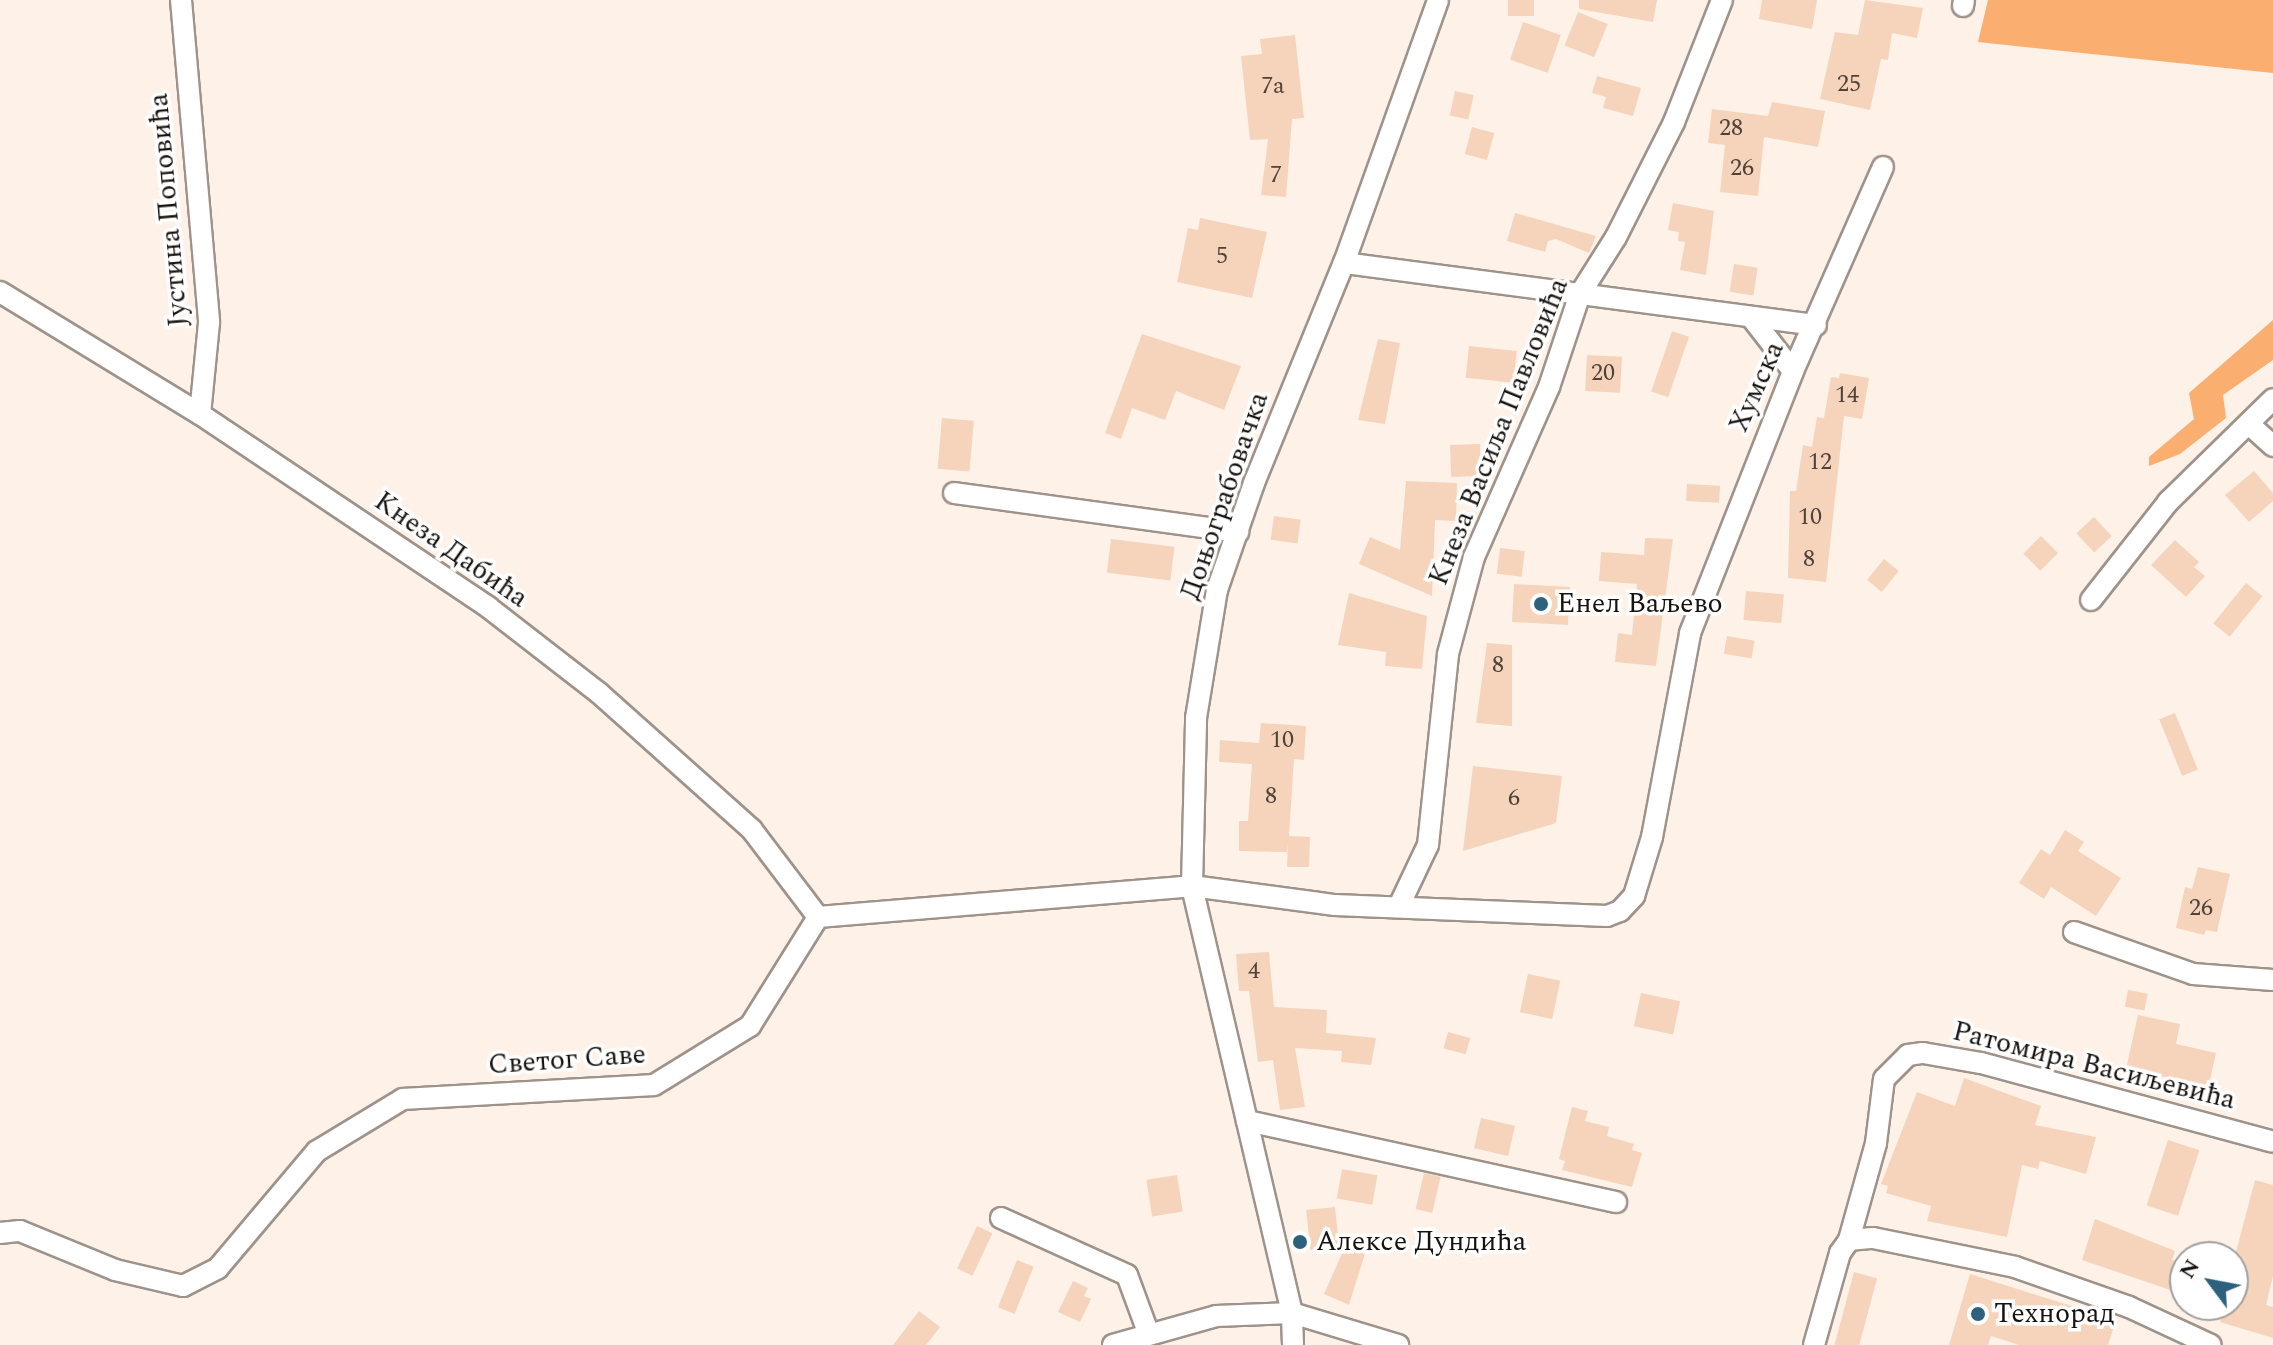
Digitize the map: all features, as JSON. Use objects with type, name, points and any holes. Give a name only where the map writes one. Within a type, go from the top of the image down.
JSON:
[{"type":"street","name":"Јустина Поповића","points":[[181,0],[209,323],[200,414]]},
{"type":"street","name":"Доњограбовачка","points":[[1293,1345],[1292,1313],[1192,886],[1191,792],[1204,654],[1217,590],[1344,263],[1438,0]]},
{"type":"street","name":"Кнеза Васиља Павловића","points":[[1399,906],[1428,845],[1448,654],[1461,598],[1549,387],[1580,294],[1616,237],[1674,122],[1722,0]]},
{"type":"street","name":"Хумска","points":[[1192,886],[1335,905],[1607,916],[1628,903],[1652,837],[1690,633],[1793,371],[1816,325],[1883,167]]},
{"type":"street","points":[[1344,263],[1816,325]]},
{"type":"street","name":"Кнеза Дабића","points":[[0,292],[200,414],[488,607],[599,693],[752,830],[818,917]]},
{"type":"street","points":[[1751,317],[1793,371]]},
{"type":"street","points":[[2091,600],[2168,502],[2251,426],[2273,399]]},
{"type":"street","points":[[2251,426],[2273,446]]},
{"type":"street","points":[[954,493],[1238,532]]},
{"type":"street","points":[[818,917],[1192,886]]},
{"type":"street","name":"Светог Саве","points":[[0,1233],[20,1231],[115,1270],[183,1286],[218,1268],[317,1151],[403,1099],[654,1085],[750,1026],[818,917]]},
{"type":"street","points":[[2074,932],[2193,974],[2273,980]]},
{"type":"street","name":"Ратомира Васиљевића","points":[[1849,1240],[1876,1143],[1884,1079],[1908,1055],[1923,1053],[1981,1063],[2273,1142]]},
{"type":"street","points":[[1247,1121],[1616,1202]]},
{"type":"street","points":[[1001,1218],[1127,1275],[1148,1332]]},
{"type":"street","points":[[1814,1345],[1830,1277],[1849,1240],[1958,1251],[2015,1267],[2129,1307],[2211,1345]]},
{"type":"street","points":[[1113,1345],[1148,1332],[1216,1316],[1292,1313],[1398,1345]]},
{"type":"shaded area","points":[[1988,0],[2273,0],[2273,73],[1978,42]]},
{"type":"shaded area","points":[[2273,320],[2273,360],[2223,395],[2226,418],[2180,454],[2149,466],[2149,457],[2194,419],[2189,393]]},
{"type":"building","points":[[1508,0],[1534,0],[1534,16],[1508,16]]},
{"type":"building","points":[[1579,0],[1657,0],[1653,22],[1579,9]]},
{"type":"building","points":[[1762,0],[1817,0],[1812,29],[1759,19]]},
{"type":"building","points":[[1865,0],[1923,8],[1917,38],[1892,33],[1888,60],[1881,59],[1870,110],[1820,99],[1835,32],[1858,35]]},
{"type":"building","points":[[1578,12],[1608,24],[1594,57],[1565,45]]},
{"type":"building","points":[[1523,22],[1561,35],[1548,73],[1510,60]]},
{"type":"building","points":[[1295,35],[1304,118],[1292,119],[1286,197],[1261,195],[1268,139],[1250,140],[1241,56],[1262,54],[1260,39]]},
{"type":"building","points":[[1597,76],[1641,88],[1633,116],[1603,108],[1606,97],[1592,93]]},
{"type":"building","points":[[1455,91],[1474,95],[1468,119],[1450,115]]},
{"type":"building","points":[[1772,102],[1825,111],[1818,147],[1764,137],[1758,196],[1720,192],[1725,145],[1708,143],[1712,109],[1768,116]]},
{"type":"building","points":[[1472,127],[1494,133],[1487,160],[1465,154]]},
{"type":"building","points":[[1673,203],[1714,211],[1706,275],[1680,270],[1685,242],[1678,241],[1679,232],[1668,230]]},
{"type":"building","points":[[1515,213],[1596,236],[1589,253],[1556,239],[1548,241],[1545,252],[1507,241]]},
{"type":"building","points":[[1200,218],[1267,232],[1252,298],[1177,282],[1188,228],[1198,230]]},
{"type":"building","points":[[1734,264],[1758,268],[1753,295],[1730,292]]},
{"type":"building","points":[[1672,331],[1689,337],[1668,397],[1651,392]]},
{"type":"building","points":[[1142,334],[1241,366],[1224,410],[1176,391],[1165,420],[1132,408],[1121,439],[1105,433]]},
{"type":"building","points":[[1378,339],[1400,343],[1385,424],[1358,420]]},
{"type":"building","points":[[1469,346],[1517,351],[1513,383],[1466,378]]},
{"type":"building","points":[[1587,355],[1622,357],[1620,393],[1585,391]]},
{"type":"building","points":[[1840,373],[1869,378],[1862,419],[1844,416],[1826,582],[1788,578],[1790,491],[1796,491],[1803,445],[1812,447],[1817,417],[1824,418],[1831,377],[1839,378]]},
{"type":"building","points":[[942,418],[974,421],[969,472],[938,469]]},
{"type":"building","points":[[1480,444],[1481,476],[1451,477],[1450,445]]},
{"type":"building","points":[[2254,471],[2273,493],[2273,501],[2249,522],[2225,495]]},
{"type":"building","points":[[1406,481],[1457,483],[1456,521],[1435,520],[1432,596],[1359,564],[1370,537],[1400,550]]},
{"type":"building","points":[[1687,484],[1720,486],[1719,503],[1686,501]]},
{"type":"building","points":[[1274,516],[1301,520],[1297,544],[1271,540]]},
{"type":"building","points":[[2094,517],[2112,536],[2094,552],[2076,533]]},
{"type":"building","points":[[2041,536],[2058,553],[2040,571],[2023,554]]},
{"type":"building","points":[[1645,538],[1673,539],[1656,666],[1615,662],[1618,633],[1632,635],[1637,584],[1599,581],[1601,552],[1644,555]]},
{"type":"building","points":[[1111,539],[1175,547],[1170,581],[1107,573]]},
{"type":"building","points":[[2175,540],[2199,562],[2194,567],[2205,576],[2186,597],[2151,565]]},
{"type":"building","points":[[1500,548],[1525,551],[1522,577],[1497,574]]},
{"type":"building","points":[[1884,559],[1899,571],[1882,592],[1867,580]]},
{"type":"building","points":[[2246,583],[2262,596],[2230,637],[2213,623]]},
{"type":"building","name":"Енел Ваљево","points":[[1514,584],[1570,587],[1568,625],[1512,622]]},
{"type":"building","points":[[1746,591],[1784,594],[1781,623],[1743,620]]},
{"type":"building","points":[[1349,593],[1427,616],[1422,669],[1385,666],[1386,652],[1338,645]]},
{"type":"building","points":[[1727,636],[1755,641],[1751,659],[1724,654]]},
{"type":"building","points":[[1487,643],[1512,645],[1512,726],[1476,723]]},
{"type":"building","points":[[2175,713],[2198,770],[2182,776],[2159,719]]},
{"type":"building","points":[[1261,723],[1306,726],[1304,760],[1294,759],[1289,836],[1310,837],[1309,867],[1287,867],[1288,843],[1287,852],[1239,851],[1239,821],[1248,821],[1252,764],[1219,762],[1220,740],[1259,743]]},
{"type":"building","points":[[1473,766],[1562,776],[1556,823],[1463,851]]},
{"type":"building","points":[[2065,830],[2084,842],[2078,851],[2121,878],[2096,916],[2051,887],[2044,899],[2019,883],[2041,849],[2050,855]]},
{"type":"building","points":[[2198,867],[2230,874],[2217,932],[2206,930],[2204,935],[2176,928],[2185,887],[2192,889]]},
{"type":"building","points":[[1269,952],[1274,1007],[1327,1010],[1326,1033],[1376,1038],[1371,1065],[1341,1062],[1342,1051],[1295,1048],[1305,1107],[1280,1110],[1273,1060],[1258,1062],[1249,991],[1239,991],[1236,954]]},
{"type":"building","points":[[1528,974],[1560,981],[1552,1019],[1520,1012]]},
{"type":"building","points":[[2128,990],[2148,994],[2144,1011],[2125,1007]]},
{"type":"building","points":[[1641,993],[1680,1001],[1673,1035],[1634,1026]]},
{"type":"building","points":[[2138,1015],[2180,1024],[2176,1044],[2216,1053],[2206,1098],[2180,1092],[2183,1081],[2126,1069]]},
{"type":"building","points":[[1448,1032],[1470,1038],[1466,1054],[1444,1048]]},
{"type":"building","points":[[1964,1078],[2041,1106],[2035,1125],[2096,1137],[2086,1174],[2040,1161],[2038,1169],[2022,1165],[2007,1237],[1927,1221],[1931,1206],[1886,1193],[1888,1186],[1881,1184],[1917,1092],[1955,1106]]},
{"type":"building","points":[[1572,1107],[1588,1111],[1585,1121],[1609,1127],[1607,1136],[1634,1144],[1632,1150],[1642,1153],[1632,1187],[1562,1170],[1565,1161],[1559,1159]]},
{"type":"building","points":[[1481,1118],[1515,1126],[1508,1156],[1474,1148]]},
{"type":"building","points":[[2168,1140],[2199,1150],[2178,1216],[2147,1206]]},
{"type":"building","points":[[1342,1169],[1377,1175],[1372,1205],[1337,1199]]},
{"type":"building","points":[[1424,1173],[1441,1177],[1432,1213],[1416,1209]]},
{"type":"building","points":[[1177,1175],[1183,1212],[1152,1216],[1146,1180]]},
{"type":"building","points":[[2255,1180],[2273,1185],[2273,1276],[2266,1305],[2273,1307],[2273,1338],[2220,1322],[2249,1321],[2249,1241],[2239,1241]]},
{"type":"building","points":[[1335,1207],[1339,1247],[1310,1250],[1306,1210]]},
{"type":"building","points":[[2095,1219],[2169,1249],[2169,1290],[2082,1260]]},
{"type":"building","points":[[977,1226],[992,1233],[973,1276],[957,1269]]},
{"type":"building","points":[[1348,1240],[1367,1247],[1349,1305],[1324,1294]]},
{"type":"building","points":[[1017,1260],[1034,1267],[1015,1314],[998,1307]]},
{"type":"building","points":[[1854,1272],[1877,1278],[1859,1345],[1835,1344]]},
{"type":"building","points":[[1970,1274],[2116,1320],[2108,1345],[2019,1345],[1991,1336],[1988,1345],[1949,1345]]},
{"type":"building","points":[[1073,1281],[1088,1288],[1084,1296],[1091,1299],[1080,1322],[1058,1312]]},
{"type":"building","points":[[919,1311],[940,1327],[926,1345],[893,1345]]},
{"type":"place","name":"Енел Ваљево","points":[[1541,604]]},
{"type":"place","name":"Алексе Дундића","points":[[1300,1242]]},
{"type":"place","name":"Технорад","points":[[1978,1314]]}]
